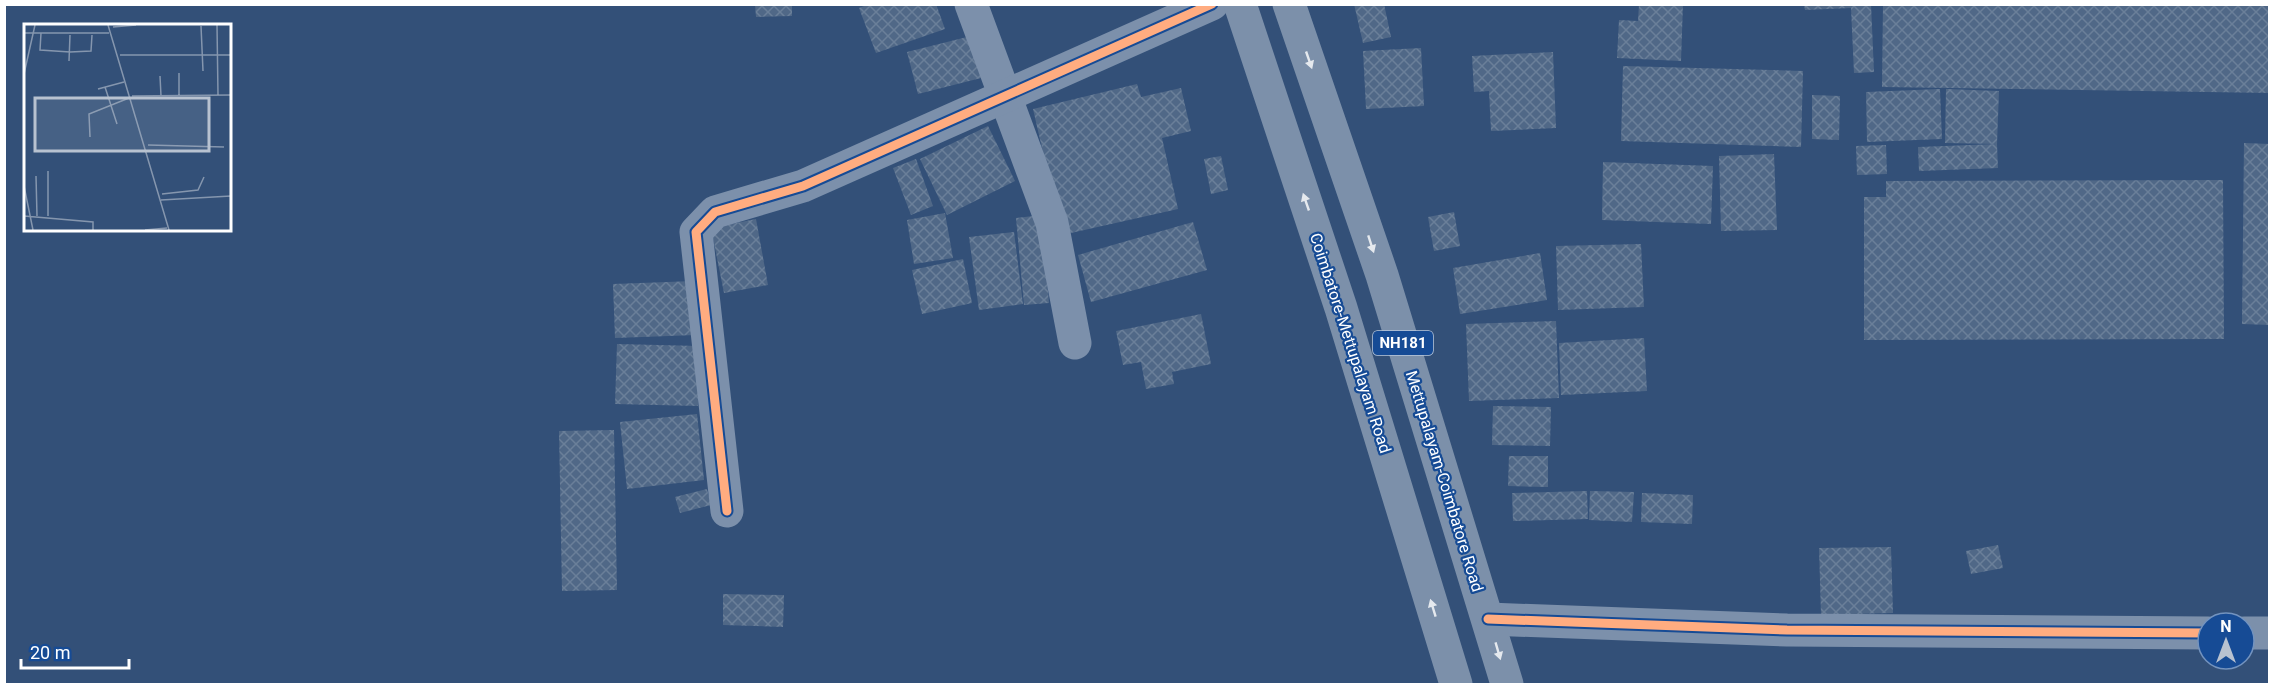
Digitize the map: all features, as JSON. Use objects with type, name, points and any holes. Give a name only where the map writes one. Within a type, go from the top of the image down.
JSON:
[{"type":"highway","name":"Coimbatore-Mettupalayam Road","points":[[1240,4],[1341,308],[1456,684]]},
{"type":"highway","name":"Mettupalayam-Coimbatore Road","points":[[1289,4],[1382,275],[1507,684]]},
{"type":"street","points":[[971,4],[1052,223],[1075,343]]},
{"type":"street","points":[[727,511],[696,232],[715,212],[803,186],[1212,4]]},
{"type":"street","points":[[1488,619],[1787,630],[2196,633]]},
{"type":"building","points":[[755,4],[792,4],[792,16],[756,17]]},
{"type":"building","points":[[869,4],[936,4],[945,29],[876,53],[859,8]]},
{"type":"building","points":[[1354,4],[1384,4],[1391,37],[1363,43]]},
{"type":"building","points":[[1639,4],[1683,4],[1681,61],[1617,58],[1619,20],[1638,21]]},
{"type":"building","points":[[1804,4],[1871,4],[1874,72],[1854,73],[1851,8],[1805,10]]},
{"type":"building","points":[[1883,4],[2270,4],[2270,93],[1882,87]]},
{"type":"building","points":[[975,35],[985,77],[918,94],[907,52]]},
{"type":"building","points":[[1421,48],[1424,106],[1366,109],[1363,51]]},
{"type":"building","points":[[1553,52],[1556,128],[1491,131],[1489,91],[1474,92],[1472,56]]},
{"type":"building","points":[[1623,66],[1803,71],[1801,147],[1621,141]]},
{"type":"building","points":[[1137,84],[1141,97],[1181,88],[1191,131],[1162,138],[1178,209],[1062,235],[1033,109]]},
{"type":"building","points":[[1940,89],[1942,139],[1867,142],[1866,92]]},
{"type":"building","points":[[1946,89],[1999,91],[1997,144],[1945,143]]},
{"type":"building","points":[[1812,95],[1840,96],[1839,140],[1812,139]]},
{"type":"building","points":[[988,126],[1015,181],[947,215],[920,159]]},
{"type":"building","points":[[2244,143],[2270,144],[2270,325],[2242,324]]},
{"type":"building","points":[[1997,144],[1998,168],[1919,171],[1918,147]]},
{"type":"building","points":[[1886,145],[1887,174],[1857,175],[1856,146]]},
{"type":"building","points":[[1774,154],[1777,230],[1721,231],[1719,156]]},
{"type":"building","points":[[1221,156],[1228,190],[1211,194],[1204,159]]},
{"type":"building","points":[[916,159],[933,206],[911,215],[893,168]]},
{"type":"building","points":[[1603,162],[1713,166],[1711,224],[1602,220]]},
{"type":"building","points":[[2223,180],[2224,339],[1864,340],[1864,197],[1886,197],[1886,181]]},
{"type":"building","points":[[1454,212],[1460,246],[1434,251],[1428,217]]},
{"type":"building","points":[[945,213],[953,258],[914,264],[907,220]]},
{"type":"building","points":[[1042,215],[1049,303],[1024,305],[1016,218]]},
{"type":"building","points":[[756,219],[768,285],[724,293],[711,228]]},
{"type":"building","points":[[1193,222],[1207,270],[1091,302],[1078,255]]},
{"type":"building","points":[[1014,232],[1023,304],[979,310],[969,237]]},
{"type":"building","points":[[1641,244],[1644,307],[1558,310],[1556,246]]},
{"type":"building","points":[[1540,253],[1547,300],[1460,314],[1453,268]]},
{"type":"building","points":[[963,259],[972,303],[922,314],[912,270]]},
{"type":"building","points":[[694,281],[696,335],[615,338],[613,284]]},
{"type":"building","points":[[1201,314],[1211,364],[1172,372],[1174,384],[1146,389],[1141,362],[1123,365],[1116,331]]},
{"type":"building","points":[[1556,321],[1559,398],[1469,401],[1466,324]]},
{"type":"building","points":[[1644,338],[1647,391],[1561,395],[1559,343]]},
{"type":"building","points":[[617,344],[700,346],[698,406],[615,404]]},
{"type":"building","points":[[1493,406],[1551,407],[1550,446],[1492,445]]},
{"type":"building","points":[[697,414],[704,480],[627,489],[620,422]]},
{"type":"building","points":[[614,430],[617,590],[562,591],[559,431]]},
{"type":"building","points":[[1509,456],[1548,456],[1548,487],[1508,486]]},
{"type":"building","points":[[707,489],[711,505],[680,513],[675,497]]},
{"type":"building","points":[[1587,491],[1588,519],[1513,521],[1512,493]]},
{"type":"building","points":[[1590,491],[1634,492],[1632,522],[1589,520]]},
{"type":"building","points":[[1642,493],[1693,495],[1692,524],[1641,522]]},
{"type":"building","points":[[1998,545],[2003,568],[1971,574],[1966,551]]},
{"type":"building","points":[[1891,547],[1893,613],[1821,615],[1819,548]]},
{"type":"building","points":[[723,594],[784,595],[783,627],[723,625]]},
{"type":"cycle path","points":[[727,511],[696,232],[715,212],[803,186],[1212,4]]},
{"type":"cycle path","points":[[1488,619],[1787,630],[2196,633]]}]
